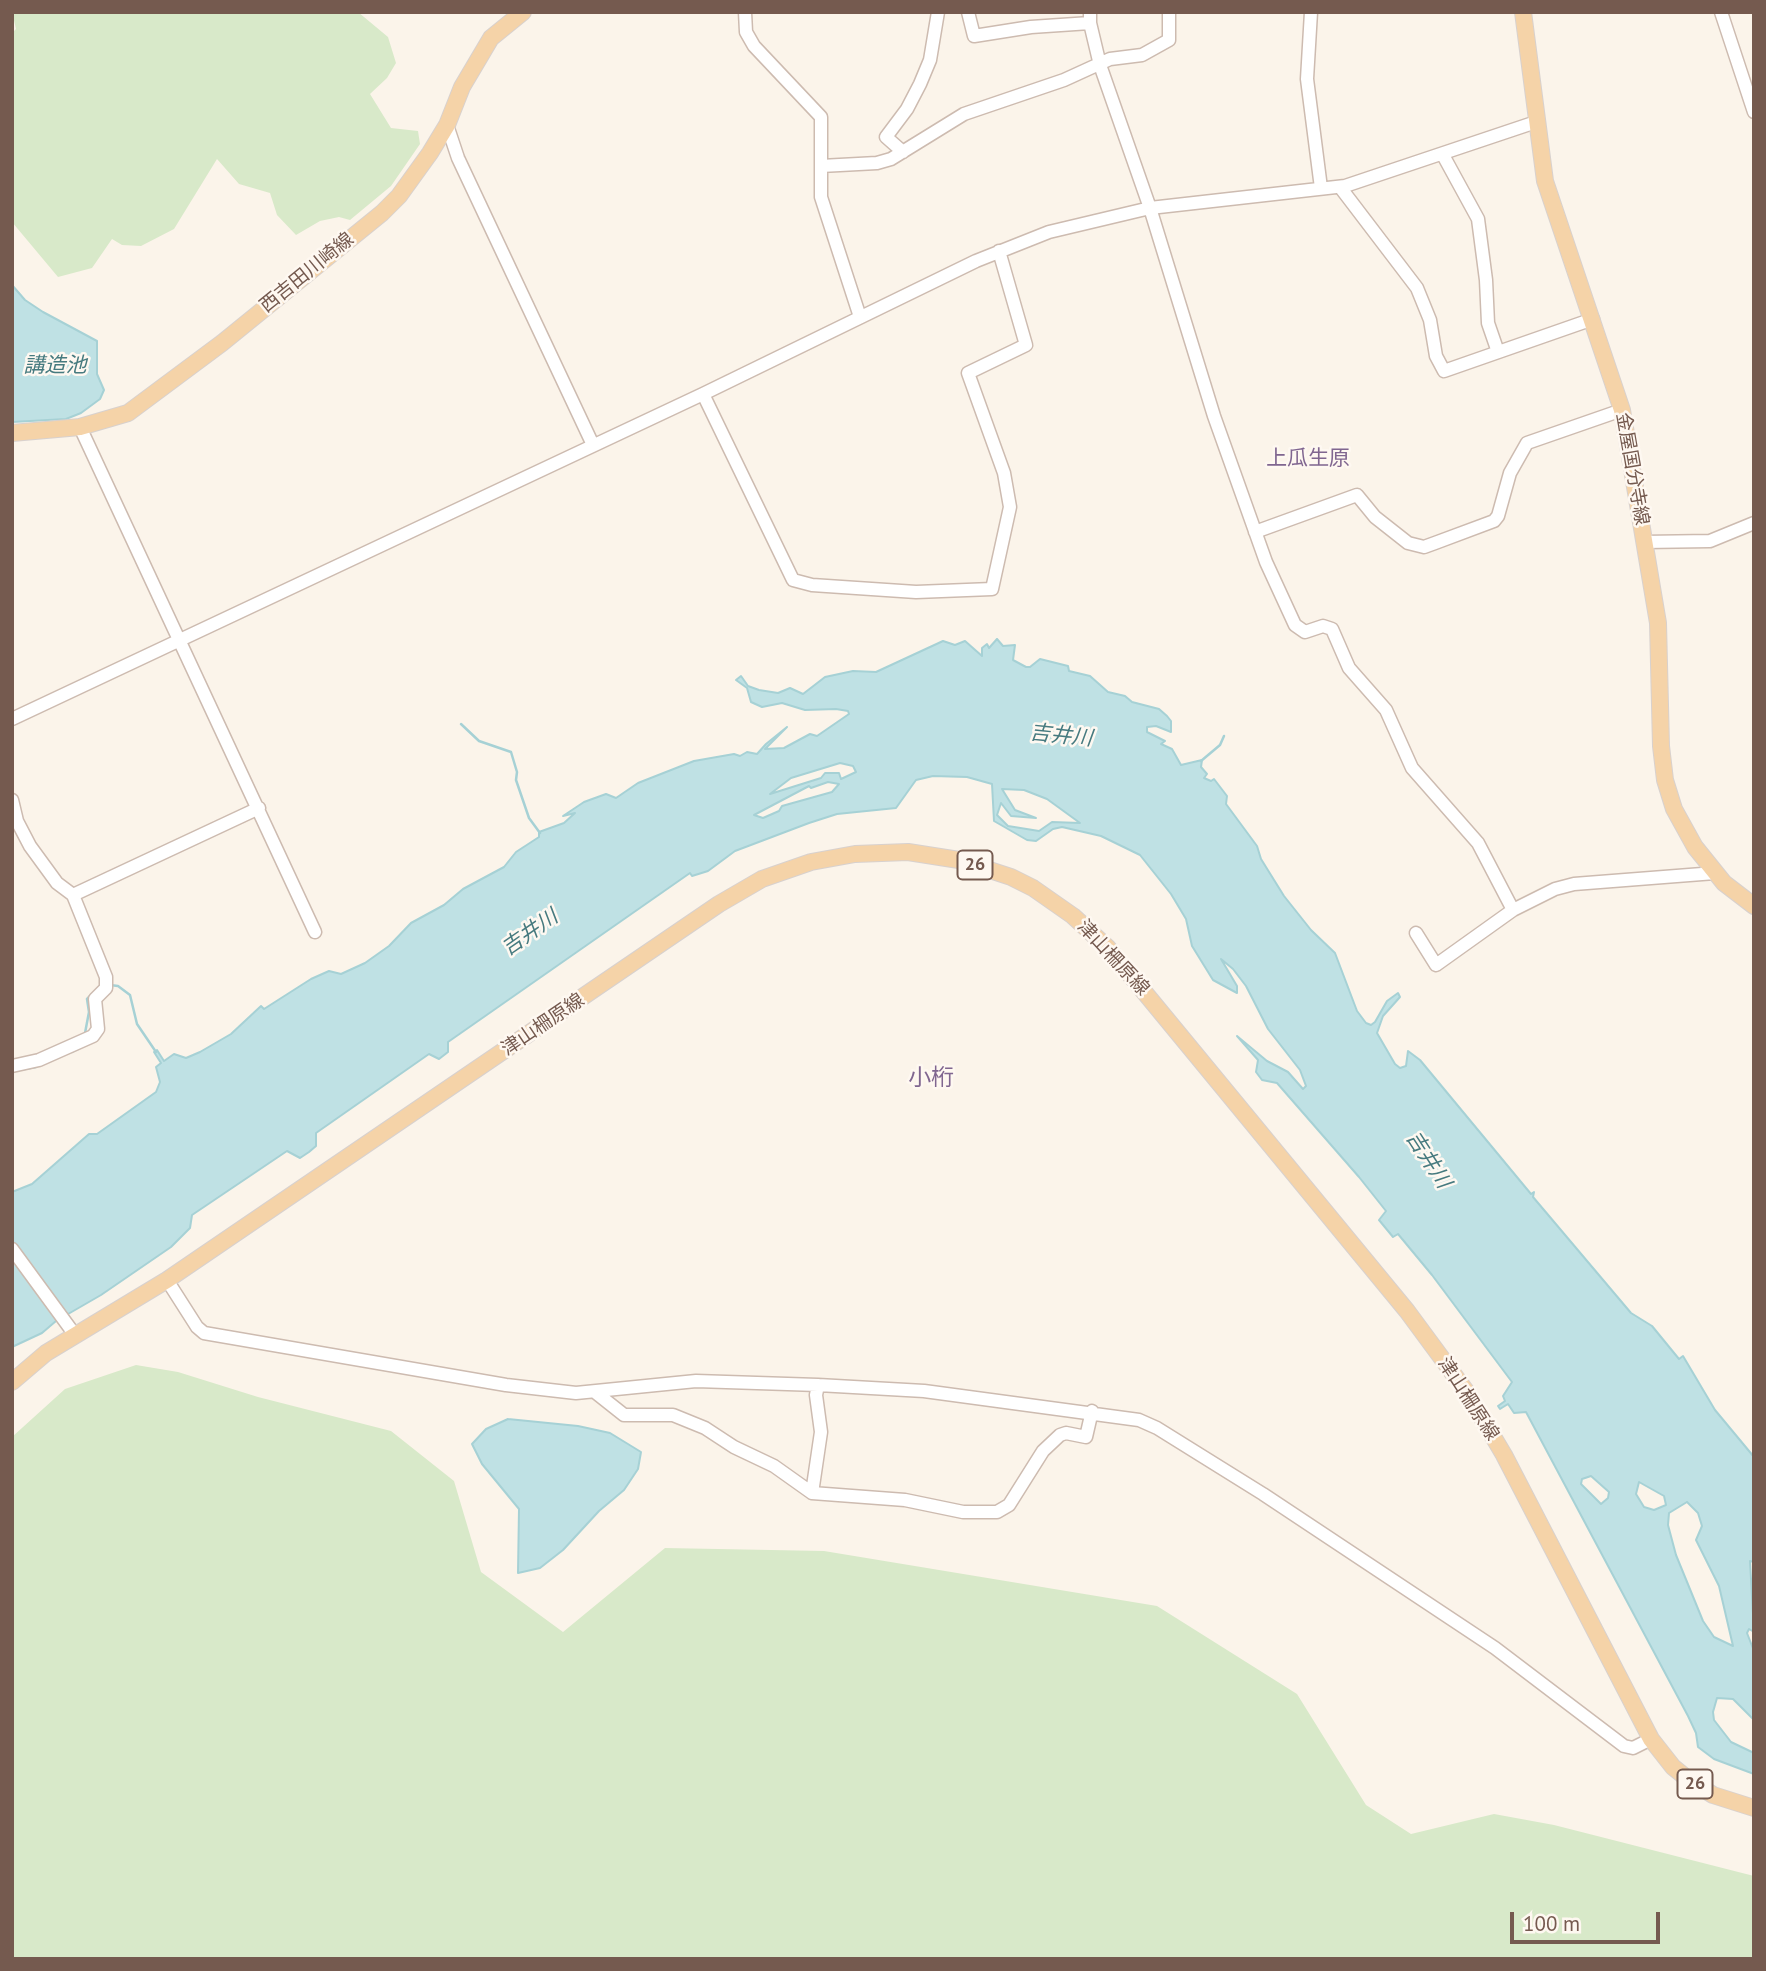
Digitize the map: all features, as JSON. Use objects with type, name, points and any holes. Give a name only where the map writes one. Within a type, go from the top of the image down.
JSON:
[{"type":"main road","name":"西吉田川崎線","points":[[12,433],[80,427],[128,413],[152,398],[382,213],[399,196],[447,125],[462,88],[491,38],[523,12]]},
{"type":"main road","name":"金屋国分寺線","points":[[1523,12],[1545,181],[1622,410],[1658,623],[1661,746],[1665,780],[1679,821],[1715,873],[1754,906]]},
{"type":"main road","name":"津山柵原線","points":[[12,1382],[46,1353],[167,1280],[719,904],[762,879],[833,857],[881,852],[930,855],[986,868],[1011,877],[1056,902],[1108,948],[1431,1342],[1492,1433],[1651,1739],[1673,1767],[1689,1780],[1713,1795],[1754,1808]]},
{"type":"street","points":[[746,12],[746,32],[754,46],[818,110],[821,197],[860,317]]},
{"type":"street","points":[[903,152],[886,137],[907,109],[920,84],[930,60],[939,12]]},
{"type":"street","points":[[968,12],[974,36],[1090,18],[1100,65],[1150,208],[1214,416],[1255,532],[1296,625],[1305,632],[1323,626],[1332,629],[1349,668],[1386,710],[1412,768],[1478,843],[1513,910]]},
{"type":"street","points":[[821,166],[877,163],[903,152],[951,119],[1110,59],[1136,57],[1165,44],[1171,36],[1169,12]]},
{"type":"street","points":[[1311,12],[1307,79],[1321,188]]},
{"type":"street","points":[[1721,12],[1754,112]]},
{"type":"street","points":[[12,719],[999,251],[1049,232],[1150,208],[1340,187],[1536,122]]},
{"type":"street","points":[[447,125],[458,158],[593,445]]},
{"type":"street","points":[[1443,155],[1472,205],[1479,226],[1488,323],[1498,352]]},
{"type":"street","points":[[1340,187],[1417,288],[1430,320],[1436,356],[1444,371],[1593,319]]},
{"type":"street","points":[[702,394],[793,580],[811,585],[916,592],[992,589],[1010,507],[1004,473],[968,373],[1026,345],[999,251]]},
{"type":"street","points":[[1255,532],[1357,495],[1383,524],[1408,542],[1424,547],[1494,521],[1498,516],[1507,481],[1527,443],[1622,410]]},
{"type":"street","points":[[80,427],[315,932]]},
{"type":"street","points":[[1644,542],[1710,541],[1754,523]]},
{"type":"street","points":[[12,800],[17,821],[30,846],[57,883],[73,895],[106,977],[106,988],[95,999],[99,1028],[93,1036],[39,1060],[12,1066]]},
{"type":"street","points":[[73,895],[259,808]]},
{"type":"street","points":[[1416,933],[1436,965],[1513,910],[1555,889],[1574,884],[1715,873]]},
{"type":"street","points":[[12,1249],[75,1335]]},
{"type":"street","points":[[167,1280],[197,1327],[204,1333],[506,1385],[595,1392],[696,1381],[818,1385],[924,1391],[1092,1411],[1139,1420],[1157,1428],[1495,1648],[1624,1746],[1633,1748],[1651,1739]]},
{"type":"street","points":[[812,1493],[821,1432],[816,1395],[818,1385]]},
{"type":"street","points":[[595,1392],[624,1415],[673,1415],[705,1428],[734,1447],[774,1465],[812,1493],[905,1500],[963,1512],[997,1512],[1009,1505],[1043,1451],[1066,1433],[1086,1437],[1092,1411]]},
{"type":"green space","points":[[12,12],[358,12],[388,37],[396,63],[387,78],[370,94],[391,128],[418,131],[420,144],[391,186],[350,220],[339,217],[320,221],[296,235],[277,215],[270,193],[239,184],[217,159],[174,229],[141,246],[122,245],[112,239],[92,268],[58,277],[12,222],[12,33],[16,29]]},
{"type":"green space","points":[[136,1365],[178,1372],[258,1397],[391,1431],[454,1481],[481,1572],[563,1632],[665,1548],[824,1551],[1157,1606],[1297,1694],[1366,1805],[1411,1834],[1494,1814],[1554,1825],[1754,1876],[1754,1959],[12,1959],[12,1437],[65,1389]]},
{"type":"water","name":"講造池","points":[[12,285],[25,300],[43,312],[97,341],[97,374],[104,390],[100,399],[81,413],[66,419],[12,422]]},
{"type":"water","name":"吉井川","points":[[997,639],[1003,646],[1015,645],[1013,660],[1026,667],[1040,659],[1068,666],[1069,671],[1090,676],[1108,692],[1159,709],[1167,716],[1171,721],[1171,732],[1156,726],[1147,727],[1147,732],[1165,741],[1161,744],[1172,749],[1181,765],[1202,760],[1201,767],[1207,774],[1204,778],[1211,781],[1214,779],[1227,796],[1226,804],[1257,846],[1261,859],[1284,896],[1311,930],[1335,953],[1357,1011],[1366,1023],[1371,1025],[1375,1022],[1387,1001],[1398,993],[1400,997],[1383,1016],[1377,1033],[1395,1064],[1400,1068],[1406,1066],[1408,1051],[1420,1060],[1531,1194],[1534,1192],[1533,1197],[1631,1313],[1652,1326],[1679,1359],[1683,1356],[1715,1410],[1754,1457],[1754,1562],[1750,1561],[1754,1632],[1749,1629],[1747,1633],[1754,1651],[1754,1720],[1733,1699],[1717,1698],[1713,1712],[1714,1720],[1731,1742],[1754,1753],[1754,1774],[1714,1759],[1698,1747],[1696,1733],[1688,1716],[1526,1412],[1514,1413],[1508,1404],[1500,1409],[1498,1406],[1505,1401],[1503,1396],[1512,1382],[1432,1275],[1398,1234],[1393,1237],[1379,1220],[1386,1211],[1359,1177],[1277,1083],[1262,1080],[1256,1072],[1258,1060],[1237,1036],[1267,1061],[1288,1072],[1303,1089],[1306,1086],[1300,1070],[1268,1029],[1246,986],[1233,969],[1221,959],[1237,986],[1237,993],[1213,980],[1192,946],[1186,919],[1171,894],[1140,855],[1101,836],[1062,827],[1053,829],[1036,841],[1027,840],[994,821],[992,784],[967,777],[933,776],[916,780],[896,808],[837,814],[735,851],[708,871],[692,876],[690,873],[448,1042],[448,1052],[439,1059],[429,1054],[316,1133],[316,1146],[309,1152],[300,1158],[287,1151],[192,1215],[190,1228],[171,1247],[101,1295],[56,1321],[42,1333],[12,1347],[12,1192],[32,1184],[89,1134],[97,1134],[156,1092],[160,1082],[156,1067],[161,1063],[154,1052],[157,1050],[164,1061],[174,1054],[186,1058],[231,1034],[261,1006],[264,1009],[311,979],[329,971],[341,974],[365,963],[389,946],[411,923],[444,905],[463,889],[504,867],[516,852],[539,837],[539,832],[564,823],[575,813],[563,816],[584,802],[606,794],[616,798],[638,783],[694,761],[734,754],[740,756],[747,752],[757,754],[787,727],[765,749],[784,748],[810,734],[817,736],[849,714],[848,711],[836,709],[805,710],[782,703],[762,707],[751,702],[747,688],[736,680],[741,676],[748,686],[759,690],[778,693],[790,688],[803,694],[825,677],[853,671],[876,672],[943,641],[955,645],[965,641],[982,656],[982,648],[987,644],[989,648]],"holes":[[[840,763],[853,766],[856,772],[841,779],[839,773],[825,773],[821,778],[770,794],[791,778]],[[828,782],[839,784],[832,792],[782,806],[779,811],[763,818],[754,815],[809,786],[811,788]],[[1002,789],[1024,790],[1047,799],[1080,823],[1052,822],[1039,831],[1008,826],[997,815],[1001,803],[1011,816],[1036,818],[1015,810]],[[1591,1476],[1609,1492],[1608,1498],[1601,1504],[1581,1484],[1582,1479]],[[1639,1482],[1664,1496],[1666,1505],[1654,1510],[1644,1507],[1636,1494]],[[1687,1502],[1698,1513],[1702,1526],[1696,1540],[1719,1586],[1733,1646],[1714,1637],[1703,1621],[1676,1555],[1668,1525],[1669,1513]]]},
{"type":"water","points":[[508,1419],[578,1426],[610,1433],[641,1452],[638,1469],[624,1490],[599,1511],[563,1550],[540,1568],[518,1573],[519,1509],[482,1464],[472,1444],[486,1429]]},
{"type":"waterway","points":[[461,724],[479,741],[511,752],[517,772],[516,780],[529,818],[540,833]]},
{"type":"waterway","points":[[1201,761],[1220,745],[1224,736]]},
{"type":"waterway","points":[[110,985],[118,986],[130,995],[137,1024],[156,1052]]},
{"type":"waterway","points":[[85,1033],[89,1012],[87,999],[92,994]]},
{"type":"waterway","points":[[72,1052],[84,1046]]},
{"type":"waterway","points":[[19,1070],[36,1067]]},
{"type":"district","name":"上瓜生原","points":[[1308,459]]},
{"type":"district","name":"小桁","points":[[931,1078]]}]
